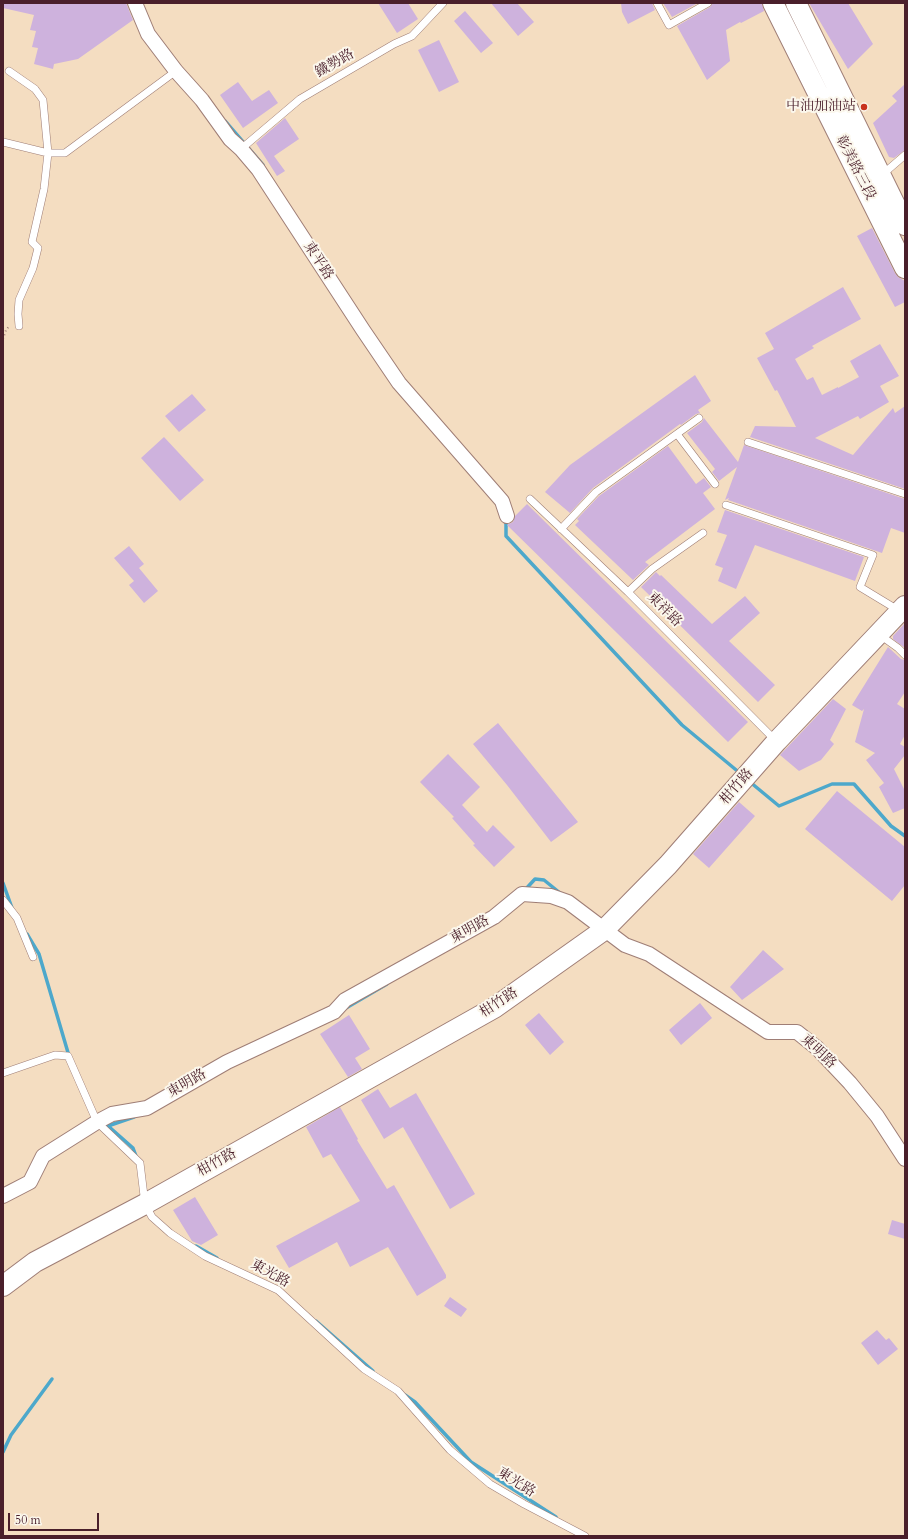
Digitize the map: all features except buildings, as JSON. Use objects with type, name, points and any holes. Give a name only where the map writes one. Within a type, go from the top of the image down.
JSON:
[{"type":"street","name":"東平路","points":[[135,3],[148,34],[176,71],[202,100],[230,139],[241,149],[258,169],[399,383],[502,501],[507,516]]},
{"type":"street","name":"彰美路三段","points":[[773,3],[873,181],[905,225]]},
{"type":"street","name":"彰美路三段","points":[[796,3],[873,181],[905,268]]},
{"type":"street","name":"柑竹路","points":[[3,1286],[35,1262],[145,1204],[494,1008],[604,930],[668,864],[777,741],[902,609]]},
{"type":"street","name":"東明路","points":[[3,1196],[30,1182],[43,1156],[98,1122],[112,1114],[147,1108],[227,1062],[334,1012],[345,1000],[494,916],[522,894],[551,896],[568,902],[625,946],[649,954],[768,1032],[797,1032],[817,1048],[850,1083],[877,1116],[905,1159]]},
{"type":"lane","name":"鐵勢路","points":[[241,149],[300,99],[394,44],[412,36],[443,3]]},
{"type":"lane","points":[[657,3],[669,25],[708,3]]},
{"type":"lane","points":[[9,71],[35,89],[43,100],[48,153],[44,189],[32,242],[38,248],[33,268],[19,300],[19,326]]},
{"type":"lane","points":[[3,142],[48,153],[65,153],[176,71]]},
{"type":"lane","points":[[873,181],[905,155]]},
{"type":"lane","points":[[561,529],[596,492],[699,418]]},
{"type":"lane","points":[[677,434],[716,484]]},
{"type":"lane","points":[[748,442],[905,494]]},
{"type":"lane","name":"東祥路","points":[[530,500],[628,592],[777,741]]},
{"type":"lane","points":[[726,505],[872,555],[860,587],[902,609]]},
{"type":"lane","points":[[628,592],[652,569],[703,533]]},
{"type":"lane","points":[[879,634],[905,655]]},
{"type":"lane","points":[[3,900],[17,918],[33,957]]},
{"type":"lane","name":"東光路","points":[[3,1073],[55,1054],[68,1056],[98,1122],[140,1163],[145,1204],[152,1217],[170,1233],[205,1256],[278,1290],[364,1370],[398,1391],[450,1450],[490,1484],[524,1504],[585,1536]]},
{"type":"waterway","points":[[225,121],[263,165]]},
{"type":"waterway","points":[[506,519],[506,536],[682,725],[741,774]]},
{"type":"waterway","points":[[750,782],[779,806],[832,784],[854,784],[891,826],[905,836]]},
{"type":"waterway","points":[[524,891],[535,879],[544,880],[560,893]]},
{"type":"waterway","points":[[3,883],[12,908]]},
{"type":"waterway","points":[[27,934],[39,954],[69,1056]]},
{"type":"waterway","points":[[346,1008],[387,984]]},
{"type":"waterway","points":[[102,1128],[134,1117]]},
{"type":"waterway","points":[[107,1125],[133,1148],[136,1156]]},
{"type":"waterway","points":[[196,1246],[217,1258]]},
{"type":"waterway","points":[[316,1321],[373,1371]]},
{"type":"waterway","points":[[3,1452],[11,1435],[52,1379]]},
{"type":"waterway","points":[[405,1395],[415,1402],[471,1462],[556,1517]]},
{"type":"place","name":"中油加油站","points":[[864,107]]}]
